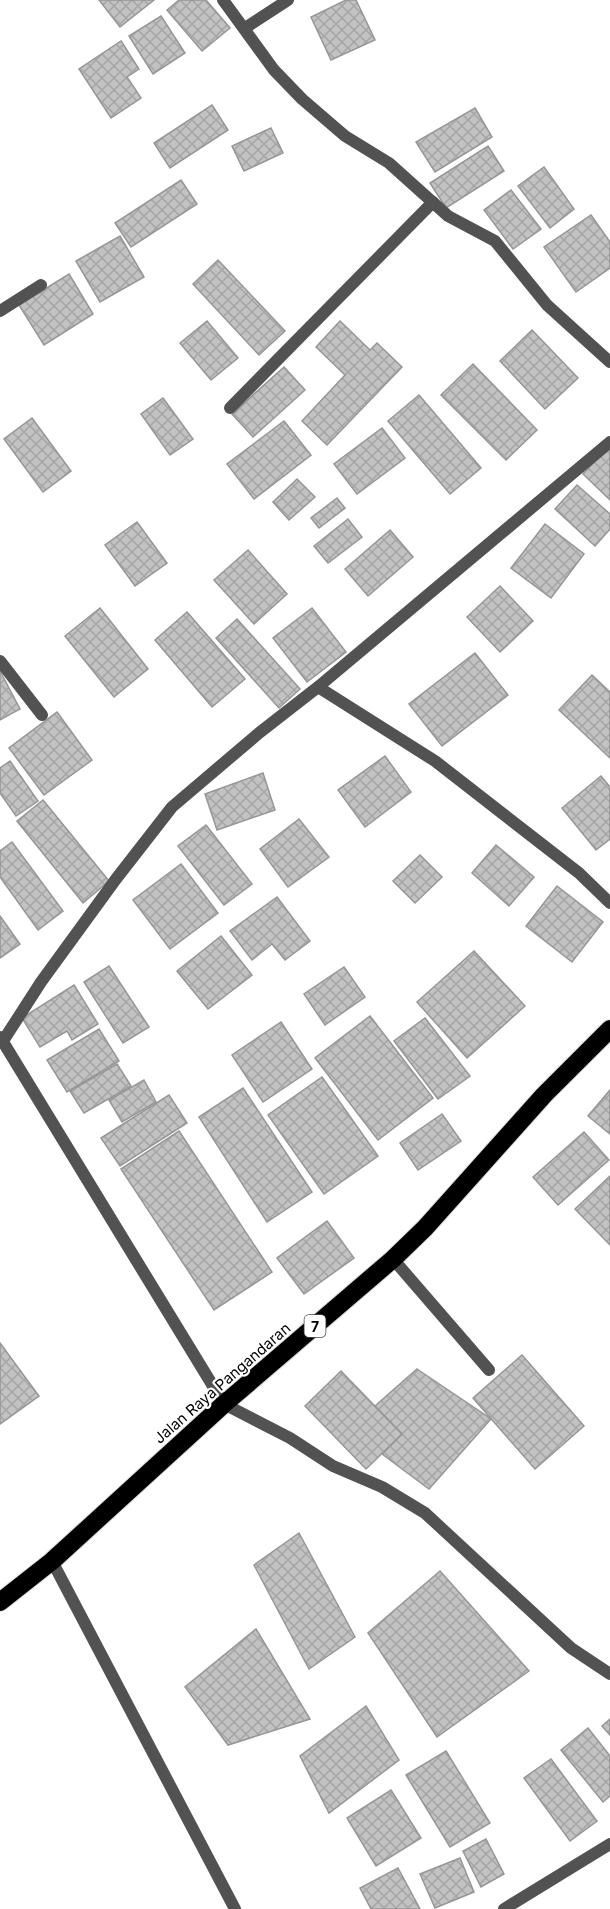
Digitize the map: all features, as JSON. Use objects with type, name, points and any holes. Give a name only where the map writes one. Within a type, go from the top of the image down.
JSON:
[{"type":"highway","name":"Jalan Raya Pangandaran","points":[[0,1602],[52,1561],[224,1404],[393,1259],[425,1228],[544,1095],[610,1029]]},
{"type":"street","points":[[223,0],[274,70],[302,99],[345,136],[389,163],[448,216],[495,241],[547,305],[610,362]]},
{"type":"street","points":[[245,28],[288,0]]},
{"type":"street","points":[[230,408],[433,202]]},
{"type":"street","points":[[0,311],[41,285]]},
{"type":"street","points":[[610,442],[172,807],[116,879],[2,1039],[224,1404],[290,1438],[333,1466],[382,1487],[425,1513],[571,1648],[610,1674]]},
{"type":"street","points":[[0,661],[42,715]]},
{"type":"street","points":[[318,687],[435,760],[579,873],[610,903]]},
{"type":"street","points":[[393,1259],[489,1370]]},
{"type":"street","points":[[52,1561],[235,1909]]},
{"type":"street","points":[[504,1909],[610,1844]]},
{"type":"building","points":[[99,0],[154,0],[120,27]]},
{"type":"building","points":[[179,0],[206,0],[230,28],[202,51],[167,10]]},
{"type":"building","points":[[346,0],[356,0],[375,40],[331,60],[311,17]]},
{"type":"building","points":[[161,16],[185,53],[153,74],[129,36]]},
{"type":"building","points":[[121,41],[139,69],[127,77],[141,98],[111,118],[79,69]]},
{"type":"building","points":[[212,105],[228,130],[170,168],[154,143]]},
{"type":"building","points":[[475,108],[492,137],[435,172],[416,142]]},
{"type":"building","points":[[271,128],[283,153],[244,171],[232,146]]},
{"type":"building","points":[[488,146],[504,171],[446,208],[430,183]]},
{"type":"building","points":[[544,167],[574,209],[550,228],[518,186]]},
{"type":"building","points":[[181,180],[197,204],[131,247],[115,223]]},
{"type":"building","points":[[511,190],[541,229],[513,249],[484,210]]},
{"type":"building","points":[[591,215],[610,242],[610,268],[576,292],[544,247]]},
{"type":"building","points":[[120,236],[144,277],[100,302],[76,261]]},
{"type":"building","points":[[218,260],[285,331],[259,355],[193,284]]},
{"type":"building","points":[[69,274],[93,314],[44,345],[19,305]]},
{"type":"building","points":[[207,321],[238,358],[211,380],[180,343]]},
{"type":"building","points":[[340,321],[370,350],[377,343],[402,367],[327,445],[302,421],[345,375],[316,347]]},
{"type":"building","points":[[532,330],[578,378],[545,409],[500,361]]},
{"type":"building","points":[[473,364],[537,430],[506,460],[441,395]]},
{"type":"building","points":[[284,367],[305,390],[253,437],[232,414]]},
{"type":"building","points":[[419,395],[481,468],[450,494],[388,421]]},
{"type":"building","points":[[163,398],[193,439],[170,455],[141,414]]},
{"type":"building","points":[[32,418],[71,471],[43,492],[4,439]]},
{"type":"building","points":[[284,421],[311,455],[254,499],[227,464]]},
{"type":"building","points":[[382,428],[405,458],[357,494],[334,464]]},
{"type":"building","points":[[610,445],[610,500],[583,474]]},
{"type":"building","points":[[297,479],[315,497],[289,520],[273,502]]},
{"type":"building","points":[[577,485],[610,514],[610,529],[595,546],[555,509]]},
{"type":"building","points":[[337,498],[345,508],[319,528],[311,518]]},
{"type":"building","points":[[348,519],[362,537],[328,563],[314,546]]},
{"type":"building","points":[[137,522],[167,563],[135,586],[105,545]]},
{"type":"building","points":[[545,524],[584,554],[551,598],[511,568]]},
{"type":"building","points":[[390,530],[413,557],[368,596],[345,569]]},
{"type":"building","points":[[248,550],[287,594],[254,624],[214,580]]},
{"type":"building","points":[[500,586],[533,621],[500,652],[467,617]]},
{"type":"building","points":[[100,608],[148,669],[114,697],[65,636]]},
{"type":"building","points":[[312,608],[346,652],[307,682],[273,638]]},
{"type":"building","points":[[187,612],[245,679],[212,707],[155,640]]},
{"type":"building","points":[[237,619],[300,689],[279,708],[216,638]]},
{"type":"building","points":[[475,653],[508,695],[442,746],[409,704]]},
{"type":"building","points":[[0,671],[20,709],[0,720]]},
{"type":"building","points":[[592,675],[610,692],[610,758],[559,710]]},
{"type":"building","points":[[57,712],[92,760],[44,795],[9,748]]},
{"type":"building","points":[[385,756],[411,792],[365,827],[338,790]]},
{"type":"building","points":[[10,761],[38,801],[16,816],[0,793],[0,768]]},
{"type":"building","points":[[263,773],[275,810],[217,830],[205,794]]},
{"type":"building","points":[[601,776],[610,787],[610,839],[596,850],[562,808]]},
{"type":"building","points":[[43,800],[109,881],[83,903],[17,821]]},
{"type":"building","points":[[299,819],[329,857],[288,887],[260,849]]},
{"type":"building","points":[[206,825],[252,884],[224,905],[178,846]]},
{"type":"building","points":[[12,842],[63,911],[38,930],[0,877],[0,851]]},
{"type":"building","points":[[496,845],[534,877],[509,906],[472,873]]},
{"type":"building","points":[[420,855],[442,877],[415,903],[393,881]]},
{"type":"building","points":[[181,864],[218,913],[170,949],[133,900]]},
{"type":"building","points":[[557,886],[603,922],[572,962],[526,926]]},
{"type":"building","points":[[277,897],[310,941],[285,960],[272,944],[252,960],[230,931]]},
{"type":"building","points":[[0,916],[20,944],[0,958]]},
{"type":"building","points":[[221,936],[252,975],[208,1009],[177,971]]},
{"type":"building","points":[[474,951],[525,1006],[467,1058],[417,1002]]},
{"type":"building","points":[[109,966],[149,1027],[123,1043],[84,982]]},
{"type":"building","points":[[344,967],[365,997],[325,1025],[304,994]]},
{"type":"building","points":[[74,985],[98,1024],[72,1040],[67,1031],[40,1047],[22,1018]]},
{"type":"building","points":[[370,1016],[433,1098],[378,1140],[315,1058]]},
{"type":"building","points":[[425,1018],[470,1076],[438,1099],[394,1041]]},
{"type":"building","points":[[281,1022],[312,1069],[263,1102],[232,1055]]},
{"type":"building","points":[[99,1029],[119,1061],[67,1092],[47,1060]]},
{"type":"building","points":[[117,1064],[131,1086],[84,1113],[70,1091]]},
{"type":"building","points":[[322,1077],[378,1156],[324,1194],[268,1115]]},
{"type":"building","points":[[144,1080],[156,1102],[122,1122],[109,1100]]},
{"type":"building","points":[[243,1088],[312,1192],[267,1222],[199,1117]]},
{"type":"building","points":[[610,1090],[610,1134],[588,1116]]},
{"type":"building","points":[[169,1095],[187,1123],[120,1166],[101,1138]]},
{"type":"building","points":[[442,1114],[461,1141],[418,1170],[400,1143]]},
{"type":"building","points":[[179,1131],[272,1272],[214,1310],[121,1169]]},
{"type":"building","points":[[584,1132],[609,1160],[558,1205],[533,1177]]},
{"type":"building","points":[[610,1176],[610,1245],[575,1209]]},
{"type":"building","points":[[327,1221],[354,1258],[304,1294],[277,1258]]},
{"type":"building","points":[[0,1343],[39,1396],[0,1424]]},
{"type":"building","points":[[522,1355],[584,1426],[535,1469],[473,1398]]},
{"type":"building","points":[[417,1369],[491,1419],[429,1489],[382,1454],[402,1434],[375,1406]]},
{"type":"building","points":[[341,1371],[402,1434],[366,1469],[305,1406]]},
{"type":"building","points":[[299,1533],[355,1637],[309,1669],[254,1565]]},
{"type":"building","points":[[440,1571],[529,1671],[437,1737],[368,1633]]},
{"type":"building","points":[[256,1629],[310,1719],[228,1745],[185,1687]]},
{"type":"building","points":[[366,1706],[399,1760],[329,1813],[300,1756]]},
{"type":"building","points":[[610,1719],[610,1735],[602,1726]]},
{"type":"building","points":[[588,1728],[610,1756],[610,1796],[603,1802],[561,1750]]},
{"type":"building","points":[[446,1751],[490,1823],[450,1847],[406,1775]]},
{"type":"building","points":[[551,1759],[597,1821],[570,1841],[524,1778]]},
{"type":"building","points":[[391,1790],[421,1838],[376,1866],[347,1818]]},
{"type":"building","points":[[486,1839],[504,1874],[481,1887],[463,1851]]},
{"type":"building","points":[[460,1858],[474,1892],[435,1908],[420,1874]]},
{"type":"building","points":[[398,1868],[420,1909],[371,1909],[360,1888]]}]
